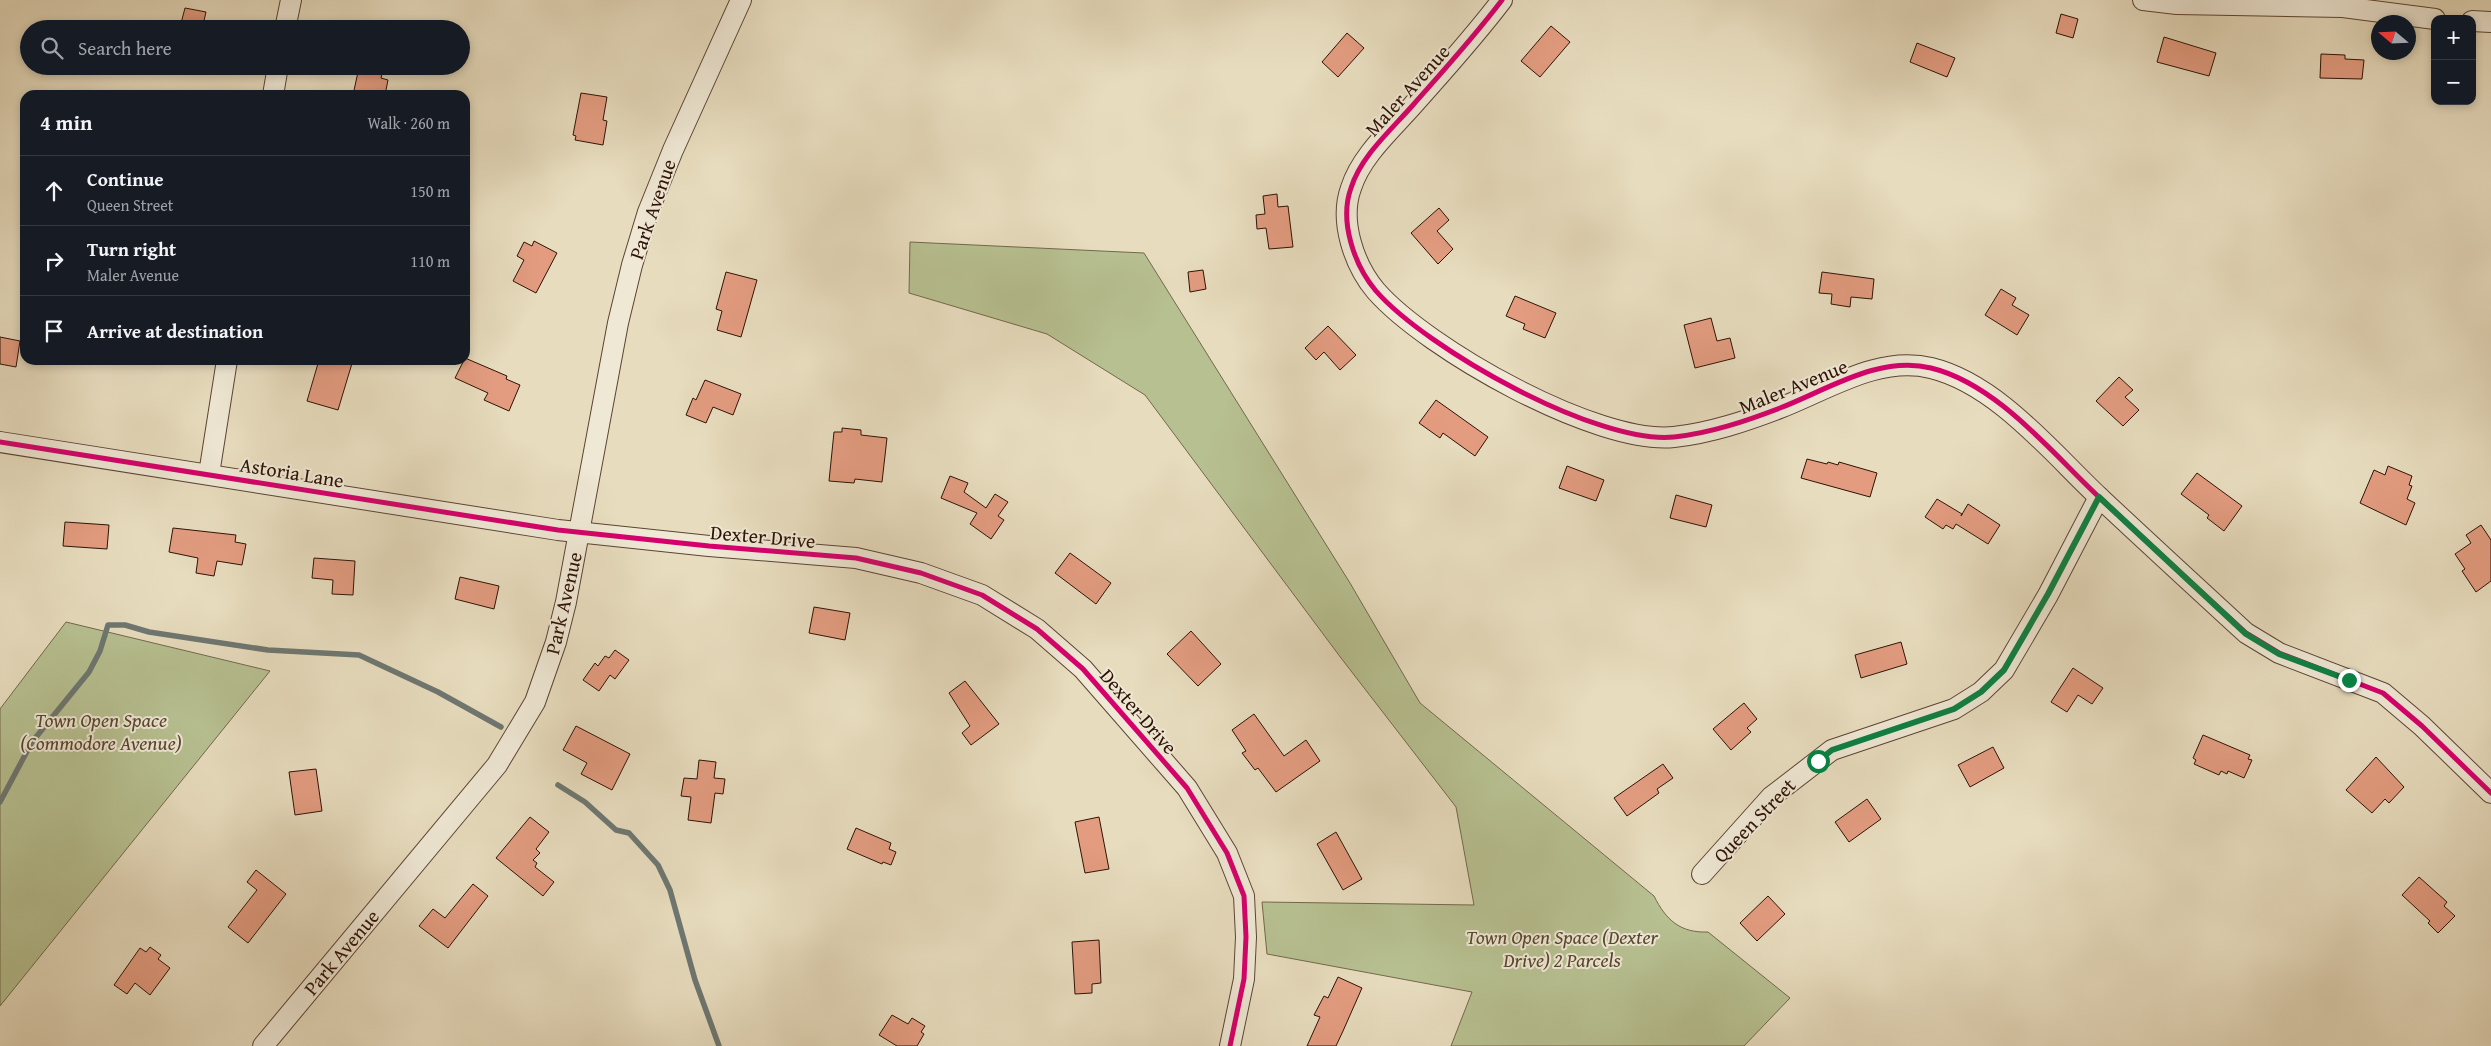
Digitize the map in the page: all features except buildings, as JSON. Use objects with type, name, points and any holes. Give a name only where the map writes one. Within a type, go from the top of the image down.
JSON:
[{"type":"street","points":[[287,20],[291,0]]},
{"type":"street","name":"Park Avenue","points":[[263,1046],[497,765],[520,728],[545,677],[556,642],[579,531],[618,323],[648,212],[705,75],[741,0]]},
{"type":"street","name":"Maler Avenue","points":[[1502,0],[1472,39],[1375,147],[1356,175],[1350,190],[1347,221],[1355,254],[1375,289],[1415,326],[1485,373],[1512,387],[1577,415],[1632,434],[1646,436],[1669,437],[1693,434],[1737,424],[1850,379],[1884,368],[1915,365],[1931,368],[1971,385],[2006,410],[2246,634],[2279,654],[2383,693],[2422,726],[2491,793]]},
{"type":"street","points":[[2143,0],[2177,4],[2343,7],[2431,18]]},
{"type":"street","points":[[2476,21],[2491,22]]},
{"type":"street","points":[[274,90],[276,75]]},
{"type":"street","points":[[208,474],[226,365]]},
{"type":"street","name":"Astoria Lane","points":[[0,442],[558,530],[579,531]]},
{"type":"street","name":"Queen Street","points":[[1702,874],[1771,797],[1832,750],[1954,709],[1981,692],[2004,670],[2048,594],[2099,497]]},
{"type":"street","name":"Dexter Drive","points":[[579,531],[709,546],[856,558],[921,573],[982,595],[1037,629],[1083,669],[1187,788],[1227,853],[1244,896],[1246,937],[1244,979],[1230,1046]]},
{"type":"green space","name":"Town Open Space (Dexter Drive) 2 Parcels","points":[[910,242],[1144,253],[1350,583],[1420,703],[1654,896],[1664,912],[1675,923],[1689,930],[1708,932],[1790,998],[1744,1046],[1451,1046],[1472,992],[1267,954],[1262,902],[1474,905],[1456,807],[1341,658],[1145,395],[1047,334],[909,293]]},
{"type":"green space","name":"Town Open Space (Commodore Avenue)","points":[[66,622],[270,671],[0,1006],[0,709]]},
{"type":"waterway","points":[[0,802],[32,742],[89,672],[100,651],[108,625],[125,625],[149,632],[268,650],[359,655],[438,692],[501,727]]},
{"type":"waterway","points":[[558,785],[585,802],[616,830],[629,833],[658,865],[670,890],[695,980],[719,1046]]},
{"type":"cycle path","points":[[1502,0],[1458,54],[1377,144],[1362,165],[1351,188],[1347,214],[1348,228],[1355,256],[1361,269],[1376,291],[1400,314],[1472,365],[1515,389],[1559,410],[1602,426],[1641,435],[1674,437],[1728,426],[1780,408],[1854,376],[1892,366],[1912,365],[1931,368],[1955,376],[2001,404],[2022,422],[2099,497],[2246,633],[2279,653],[2383,693],[2422,726],[2491,793]]},
{"type":"cycle path","points":[[0,442],[558,530],[709,546],[856,558],[921,573],[982,595],[1037,629],[1083,669],[1187,788],[1227,853],[1244,896],[1246,937],[1244,979],[1230,1046]]},
{"type":"route","points":[[1818,761],[1832,750],[1954,709],[1981,692],[2004,670],[2048,594],[2099,497],[2246,634],[2279,654],[2349,680]]}]
